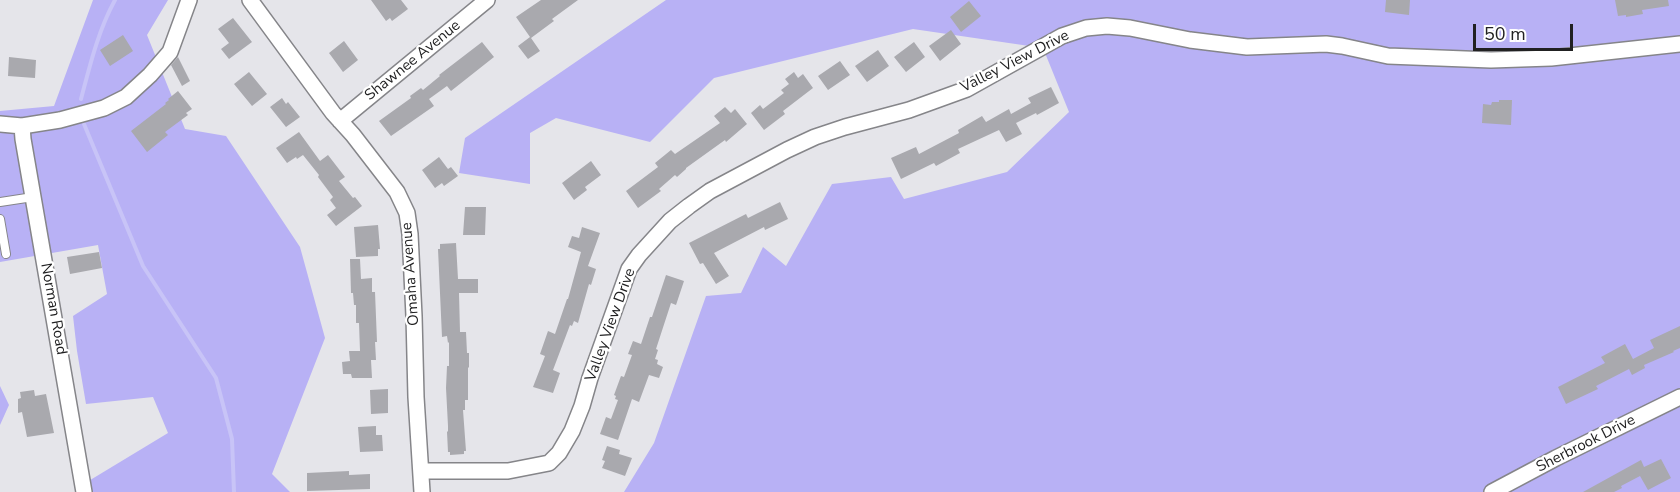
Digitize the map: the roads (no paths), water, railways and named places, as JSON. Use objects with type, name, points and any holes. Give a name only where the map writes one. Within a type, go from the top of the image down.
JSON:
[{"type":"street","points":[[0,124],[22,126],[60,120],[104,108],[126,97],[170,52],[189,0]]},
{"type":"street","name":"Omaha Avenue","points":[[250,0],[309,82],[397,192],[407,213],[422,492]]},
{"type":"street","name":"Shawnee Avenue","points":[[340,121],[487,0]]},
{"type":"street","name":"Valley View Drive","points":[[422,474],[425,471],[508,471],[549,463],[559,453],[572,431],[629,269],[670,221],[710,191],[815,137],[909,110],[967,89],[1062,36],[1086,28],[1107,26],[1130,28],[1219,45],[1247,47],[1326,44],[1388,56],[1491,60],[1551,58],[1680,44]]},
{"type":"street","name":"Norman Road","points":[[22,126],[84,492]]},
{"type":"street","name":"Sherbrook Drive","points":[[1492,492],[1680,397]]},
{"type":"lane","points":[[0,202],[33,197]]},
{"type":"lane","points":[[0,219],[6,254]]},
{"type":"waterway","points":[[81,99],[99,36],[115,0]]},
{"type":"waterway","points":[[84,124],[143,266],[216,378],[232,439],[234,492]]}]
